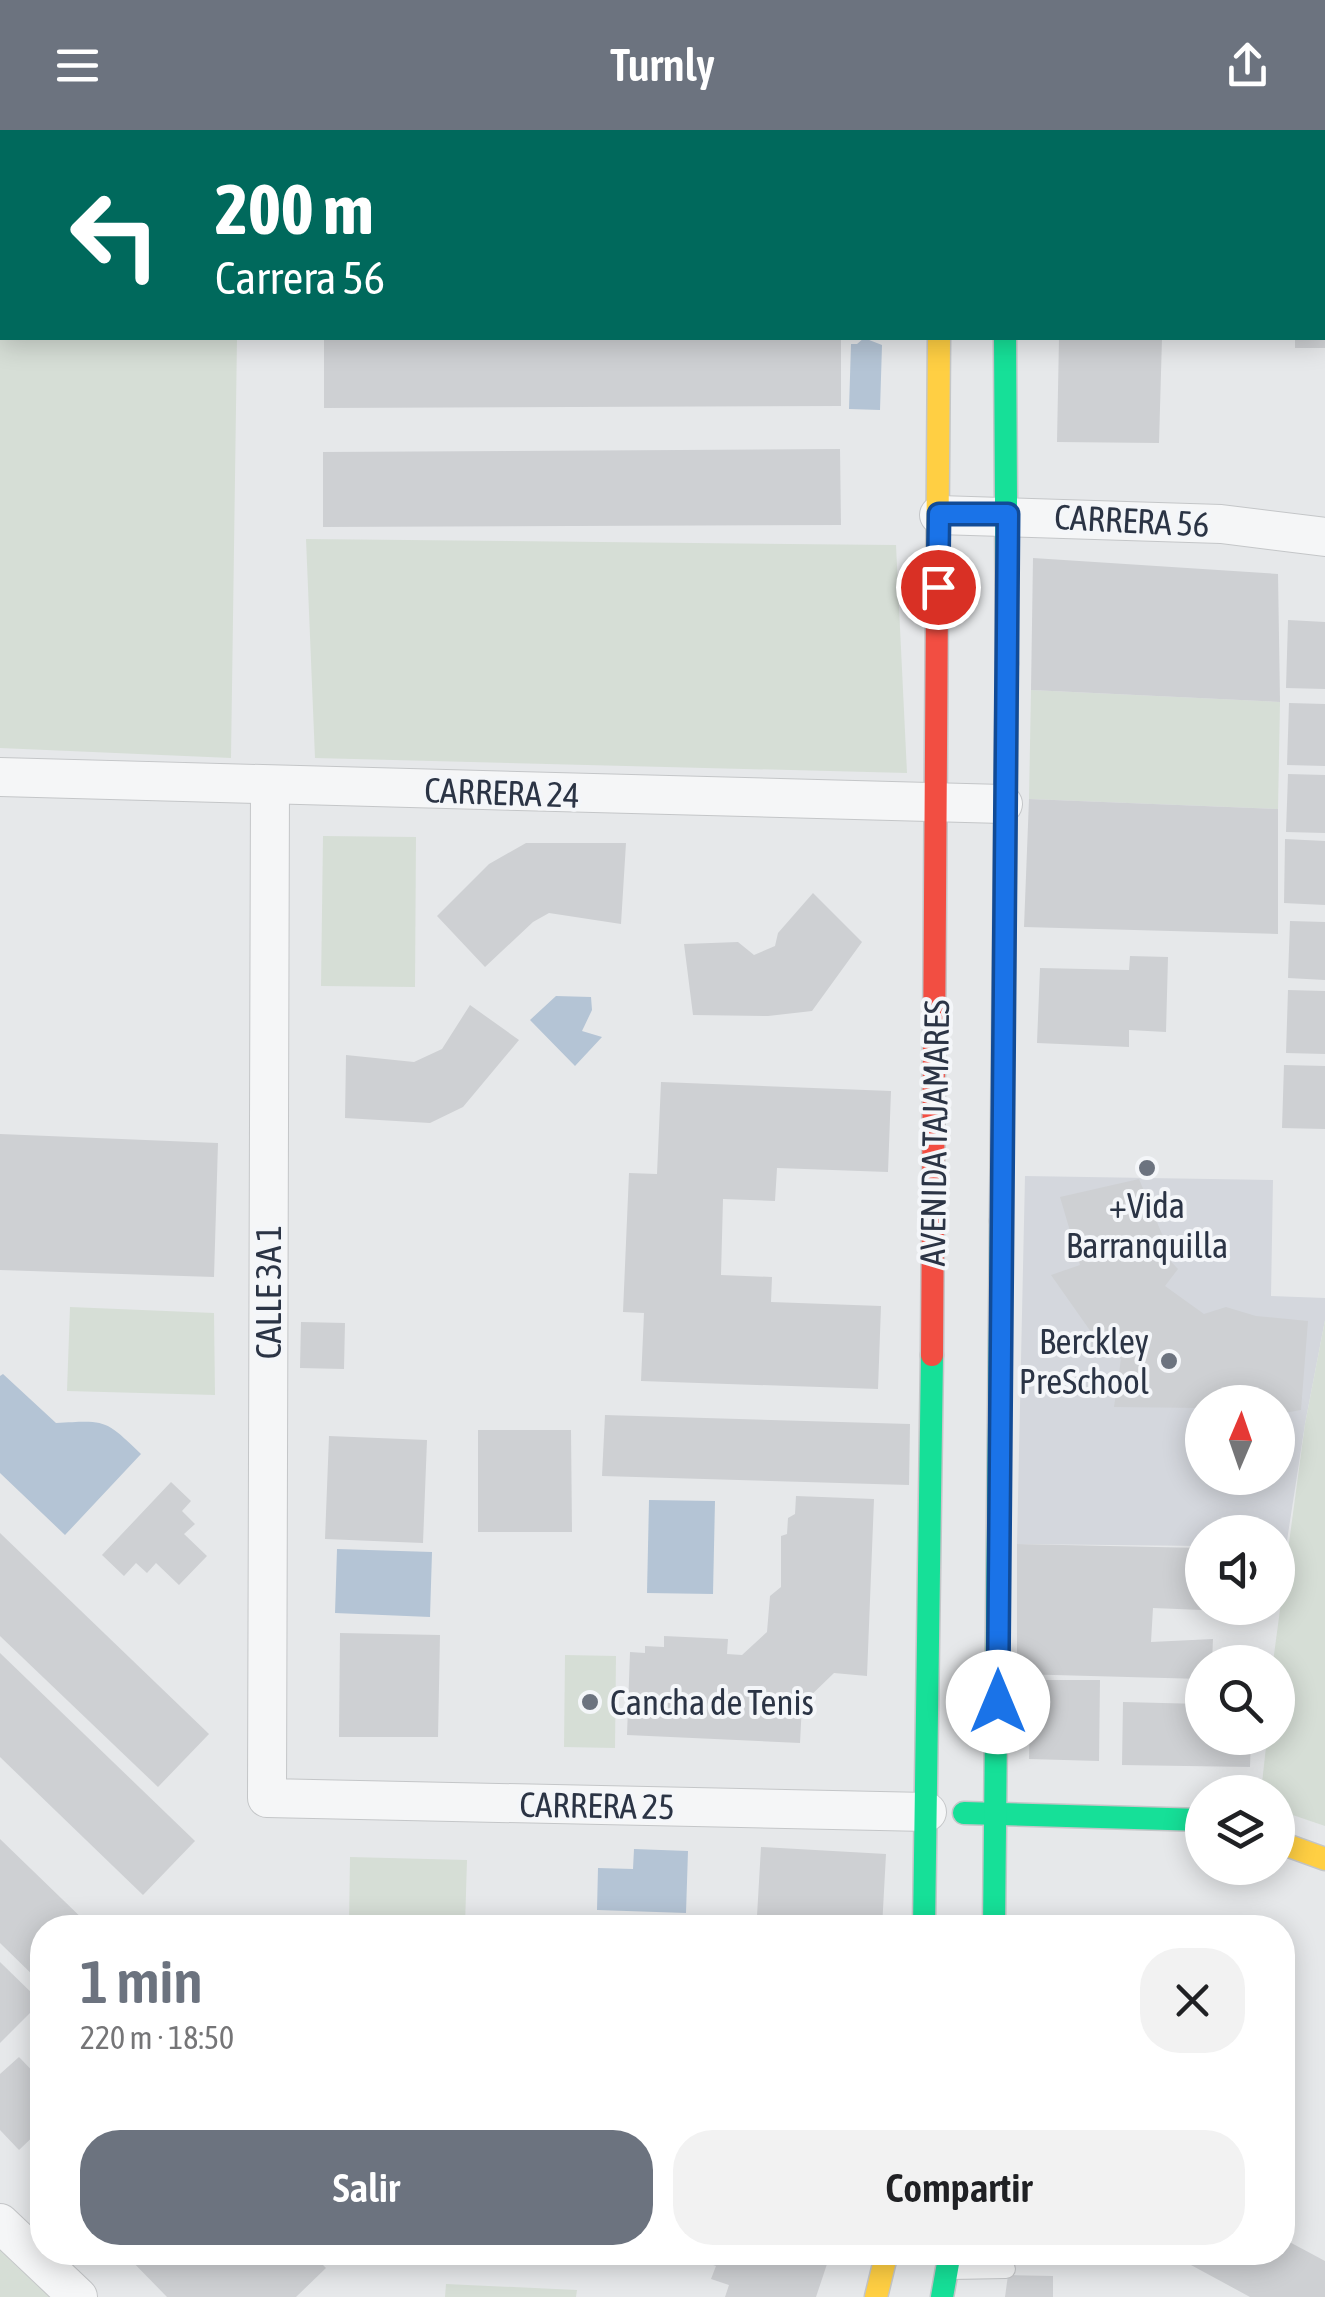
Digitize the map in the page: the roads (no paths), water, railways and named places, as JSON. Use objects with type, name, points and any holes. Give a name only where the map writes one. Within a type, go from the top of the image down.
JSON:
[{"type":"street","name":"AVENIDA TAJAMARES","points":[[924,1915],[939,340]]},
{"type":"street","name":"AVENIDA TAJAMARES","points":[[994,1915],[1008,514],[1004,340]]},
{"type":"street","name":"CARRERA 56","points":[[939,514],[1221,524],[1325,537]]},
{"type":"street","name":"CARRERA 24","points":[[0,777],[1003,804]]},
{"type":"street","name":"CALLE 3A 1","points":[[267,1798],[270,786]]},
{"type":"street","name":"CARRERA 25","points":[[267,1798],[927,1812]]},
{"type":"street","points":[[927,1812],[1185,1820]]},
{"type":"street","points":[[1295,1848],[1325,1859]]},
{"type":"street","points":[[0,2223],[30,2251]]},
{"type":"street","points":[[44,2265],[78,2297]]},
{"type":"street","points":[[876,2297],[883,2265]]},
{"type":"street","points":[[942,2297],[947,2265]]},
{"type":"lane","points":[[973,2265],[1006,2269]]},
{"type":"water","points":[[869,340],[882,345],[880,410],[849,409],[851,344]]},
{"type":"water","points":[[556,996],[591,997],[592,1010],[582,1031],[602,1037],[575,1066],[530,1020]]},
{"type":"water","points":[[3,1374],[56,1423],[104,1424],[141,1454],[65,1535],[0,1473]]},
{"type":"water","points":[[649,1500],[715,1501],[713,1594],[647,1593]]},
{"type":"water","points":[[337,1549],[432,1552],[430,1617],[335,1613]]},
{"type":"water","points":[[634,1849],[688,1851],[686,1913],[597,1910],[598,1868],[633,1869]]},
{"type":"place","name":"+Vida Barranquilla","points":[[1147,1168]]},
{"type":"place","name":"Berckley PreSchool","points":[[1169,1361]]},
{"type":"place","name":"Cancha de Tenis","points":[[590,1702]]}]
